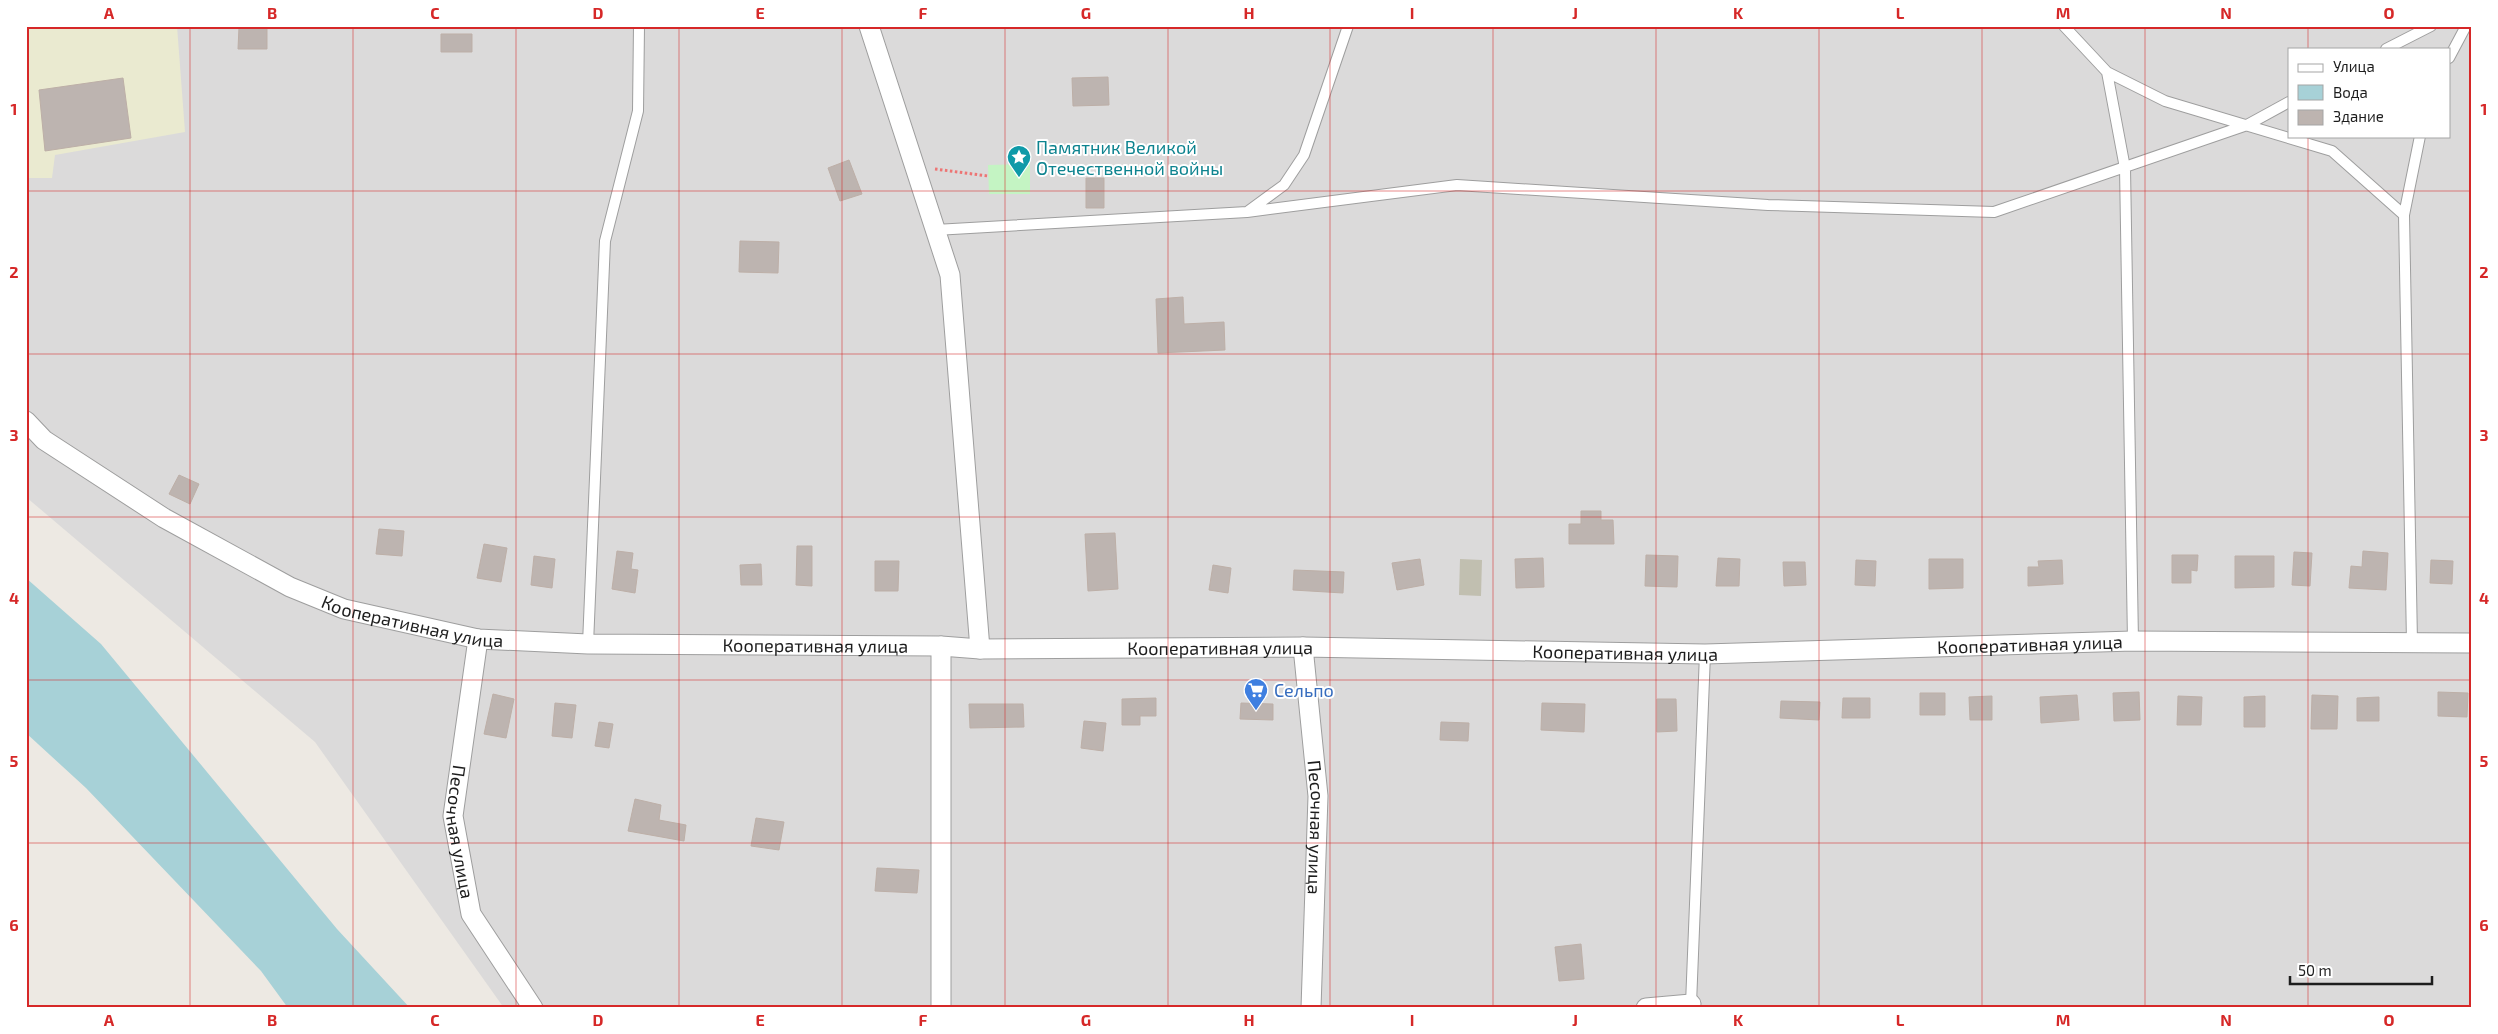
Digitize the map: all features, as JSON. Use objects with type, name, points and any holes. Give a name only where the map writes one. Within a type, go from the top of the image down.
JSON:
[{"type":"street","points":[[869,26],[950,275],[980,649]]},
{"type":"street","name":"Кооперативная улица","points":[[26,422],[44,440],[164,518],[290,587],[344,609],[478,639],[588,644],[941,646],[980,649],[1303,647],[1705,654],[2133,642],[2472,643]]},
{"type":"street","name":"Песочная улица","points":[[478,639],[453,816],[470,914],[533,1008]]},
{"type":"street","points":[[941,646],[941,1008]]},
{"type":"street","name":"Песочная улица","points":[[1303,647],[1318,796],[1311,1008]]},
{"type":"street","points":[[1646,1008],[1691,1004]]},
{"type":"lane","points":[[588,644],[606,241],[638,110],[639,26]]},
{"type":"lane","points":[[1247,212],[1284,185],[1304,155],[1348,26]]},
{"type":"lane","points":[[2064,26],[2107,72],[2165,100],[2288,138]]},
{"type":"lane","points":[[2388,48],[2431,26]]},
{"type":"lane","points":[[2450,56],[2466,26]]},
{"type":"lane","points":[[2107,72],[2125,168],[2133,642]]},
{"type":"lane","points":[[935,230],[1247,212],[1457,185],[1768,205],[1994,212],[2247,125],[2288,103]]},
{"type":"lane","points":[[2290,138],[2332,151],[2404,216]]},
{"type":"lane","points":[[2412,642],[2404,216],[2420,138]]},
{"type":"lane","points":[[1691,1004],[1705,654]]},
{"type":"path","points":[[915,167],[988,176]]},
{"type":"shaded area","points":[[26,26],[2472,26],[2472,1008],[504,1008],[315,742],[26,497]]},
{"type":"shaded area","points":[[1460,559],[1482,560],[1481,596],[1459,595]]},
{"type":"green space","points":[[26,26],[177,26],[185,132],[55,155],[52,178],[26,178]]},
{"type":"green space","points":[[1030,164],[1030,194],[989,194],[988,165]]},
{"type":"water","points":[[26,578],[101,644],[337,929],[410,1008],[288,1008],[261,971],[86,788],[26,733]]},
{"type":"building","points":[[239,27],[267,27],[267,49],[238,49]]},
{"type":"building","points":[[441,34],[472,34],[472,52],[441,52]]},
{"type":"building","points":[[1108,77],[1109,105],[1073,106],[1072,78]]},
{"type":"building","points":[[123,78],[131,138],[45,151],[39,90]]},
{"type":"building","points":[[849,160],[862,194],[840,201],[828,168]]},
{"type":"building","points":[[1086,178],[1104,178],[1104,208],[1086,208]]},
{"type":"building","points":[[740,241],[779,242],[778,273],[739,272]]},
{"type":"building","points":[[1183,297],[1184,324],[1224,322],[1225,350],[1158,353],[1156,299]]},
{"type":"building","points":[[179,475],[199,484],[190,504],[169,494]]},
{"type":"building","points":[[1581,511],[1601,511],[1601,520],[1613,520],[1614,544],[1569,544],[1569,524],[1581,524]]},
{"type":"building","points":[[379,529],[404,531],[402,556],[376,554]]},
{"type":"building","points":[[1115,533],[1118,589],[1088,591],[1085,534]]},
{"type":"building","points":[[484,544],[507,548],[501,582],[477,578]]},
{"type":"building","points":[[797,546],[812,546],[812,586],[796,585]]},
{"type":"building","points":[[617,551],[633,553],[631,569],[638,570],[635,593],[612,589]]},
{"type":"building","points":[[2363,551],[2388,553],[2386,590],[2349,588],[2351,566],[2362,567]]},
{"type":"building","points":[[2294,552],[2312,553],[2310,586],[2292,585]]},
{"type":"building","points":[[1646,555],[1678,556],[1677,587],[1645,586]]},
{"type":"building","points":[[2172,555],[2198,555],[2197,571],[2191,570],[2191,583],[2172,583]]},
{"type":"building","points":[[534,556],[555,559],[552,588],[531,585]]},
{"type":"building","points":[[2235,556],[2274,556],[2274,587],[2235,588]]},
{"type":"building","points":[[1543,558],[1544,587],[1516,588],[1515,559]]},
{"type":"building","points":[[1718,558],[1740,559],[1739,586],[1716,586]]},
{"type":"building","points":[[1420,559],[1424,585],[1397,590],[1392,563]]},
{"type":"building","points":[[1929,559],[1963,559],[1963,588],[1929,589]]},
{"type":"building","points":[[1856,560],[1876,561],[1875,586],[1855,585]]},
{"type":"building","points":[[2062,560],[2063,584],[2028,586],[2028,567],[2039,567],[2038,561]]},
{"type":"building","points":[[2431,560],[2453,561],[2452,584],[2430,583]]},
{"type":"building","points":[[875,561],[899,561],[898,591],[875,591]]},
{"type":"building","points":[[1783,562],[1805,562],[1806,585],[1784,586]]},
{"type":"building","points":[[761,564],[762,585],[741,585],[740,565]]},
{"type":"building","points":[[1213,565],[1231,568],[1228,593],[1209,590]]},
{"type":"building","points":[[1294,570],[1344,572],[1343,593],[1293,590]]},
{"type":"building","points":[[2139,692],[2140,720],[2114,721],[2113,693]]},
{"type":"building","points":[[2438,692],[2468,693],[2467,717],[2438,716]]},
{"type":"building","points":[[1920,693],[1945,693],[1945,715],[1920,715]]},
{"type":"building","points":[[493,694],[514,699],[506,738],[484,734]]},
{"type":"building","points":[[2077,695],[2079,720],[2041,723],[2040,697]]},
{"type":"building","points":[[2312,695],[2338,696],[2337,729],[2311,729]]},
{"type":"building","points":[[1992,696],[1992,720],[1970,720],[1969,697]]},
{"type":"building","points":[[2178,696],[2202,697],[2201,725],[2177,725]]},
{"type":"building","points":[[2265,696],[2265,727],[2244,727],[2244,697]]},
{"type":"building","points":[[2379,697],[2379,721],[2357,721],[2357,698]]},
{"type":"building","points":[[1156,698],[1156,716],[1140,716],[1140,725],[1122,725],[1122,699]]},
{"type":"building","points":[[1843,698],[1870,698],[1870,718],[1842,718]]},
{"type":"building","points":[[1657,699],[1676,699],[1677,731],[1657,732]]},
{"type":"building","points":[[1781,701],[1820,702],[1819,720],[1780,718]]},
{"type":"building","points":[[555,703],[576,705],[572,738],[552,736]]},
{"type":"building","name":"Сельпо","points":[[1241,703],[1273,704],[1273,720],[1240,719]]},
{"type":"building","points":[[1542,703],[1585,704],[1584,732],[1541,730]]},
{"type":"building","points":[[969,704],[1023,704],[1024,727],[970,728]]},
{"type":"building","points":[[1084,721],[1106,723],[1103,751],[1081,748]]},
{"type":"building","points":[[599,722],[613,724],[609,748],[595,746]]},
{"type":"building","points":[[1441,722],[1469,723],[1468,741],[1440,740]]},
{"type":"building","points":[[635,799],[661,805],[659,820],[686,825],[684,841],[628,831]]},
{"type":"building","points":[[756,818],[784,822],[779,850],[751,846]]},
{"type":"building","points":[[877,868],[919,870],[917,893],[875,891]]},
{"type":"building","points":[[1581,944],[1584,979],[1559,981],[1555,947]]},
{"type":"place","name":"Памятник Великой Отечественной войны","points":[[1019,178]]},
{"type":"place","name":"Сельпо","points":[[1256,711]]}]
